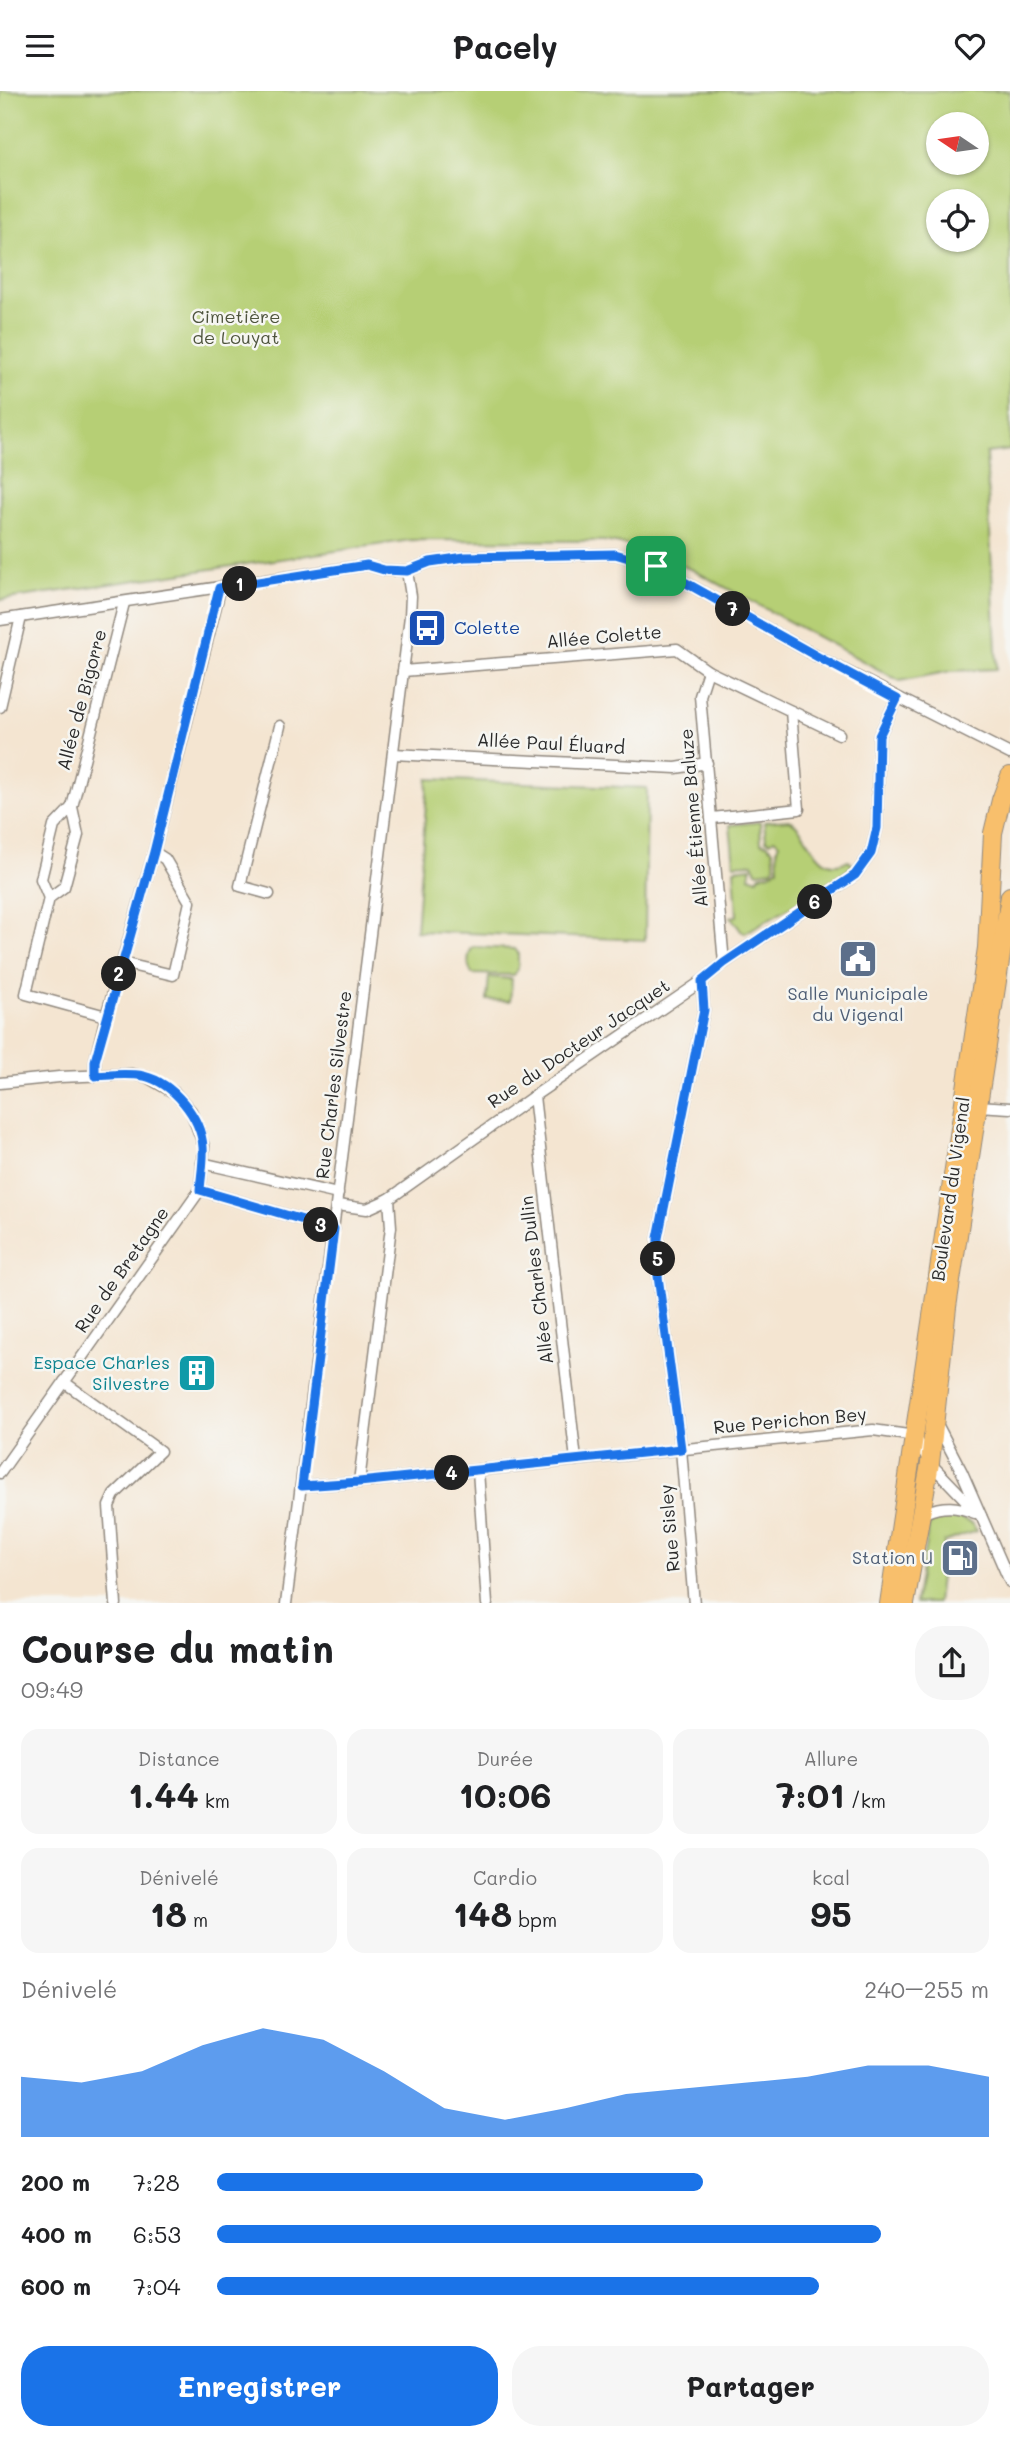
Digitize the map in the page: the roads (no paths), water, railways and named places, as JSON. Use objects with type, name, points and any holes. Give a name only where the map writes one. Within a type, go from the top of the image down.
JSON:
[{"type":"main road","name":"Boulevard du Vigenal","points":[[889,1603],[987,949],[993,833],[1010,776]]},
{"type":"main road","name":"Boulevard du Vigenal","points":[[905,1603],[930,1463],[947,1307],[1010,896]]},
{"type":"street","points":[[0,620],[367,565],[384,570],[407,571],[430,562],[465,557],[615,554],[656,566],[897,699],[1010,754]]},
{"type":"street","name":"Rue Charles Silvestre","points":[[286,1603],[403,671],[411,596],[407,571]]},
{"type":"street","points":[[95,1076],[95,1061],[106,1016],[154,852],[219,588]]},
{"type":"street","name":"Allée de Bigorre","points":[[72,807],[124,603]]},
{"type":"street","points":[[0,707],[21,617]]},
{"type":"street","name":"Allée Colette","points":[[403,671],[677,649],[708,671],[839,734]]},
{"type":"street","name":"Allée Étienne Baluze","points":[[708,671],[701,696],[724,963]]},
{"type":"street","name":"Rue du Docteur Jacquet","points":[[202,1163],[367,1209],[389,1199],[724,963],[855,875],[871,853],[877,828],[879,736],[897,699]]},
{"type":"street","points":[[712,818],[799,809],[791,711]]},
{"type":"street","points":[[269,894],[240,886],[280,726]]},
{"type":"street","name":"Allée Paul Éluard","points":[[393,754],[676,768],[707,763]]},
{"type":"street","points":[[49,898],[64,887],[78,835],[72,807]]},
{"type":"street","points":[[72,807],[54,826],[41,879],[49,898],[26,994],[106,1016]]},
{"type":"street","points":[[122,963],[173,975],[190,902],[165,859],[154,852]]},
{"type":"street","name":"Rue Sisley","points":[[694,1603],[681,1449],[658,1276],[658,1238],[704,1010],[702,981]]},
{"type":"street","points":[[0,1083],[59,1077],[147,1077],[175,1093],[191,1111],[204,1146],[200,1190],[334,1229]]},
{"type":"street","name":"Allée Charles Dullin","points":[[534,1096],[576,1460]]},
{"type":"street","points":[[978,1106],[1010,1108]]},
{"type":"street","name":"Rue de Bretagne","points":[[0,1473],[200,1190]]},
{"type":"street","points":[[359,1482],[391,1227],[389,1199]]},
{"type":"street","points":[[64,1382],[160,1451],[114,1495],[109,1506],[116,1603]]},
{"type":"street","points":[[935,1420],[962,1472],[1010,1582]]},
{"type":"street","name":"Rue Perichon Bey","points":[[302,1486],[873,1430],[915,1436]]},
{"type":"street","points":[[915,1436],[930,1463],[981,1516]]},
{"type":"street","points":[[478,1470],[488,1603]]},
{"type":"street","points":[[918,1527],[926,1512],[940,1507],[959,1507],[981,1516]]},
{"type":"place","name":"Colette","points":[[427,628]]},
{"type":"place","name":"Salle Municipale du Vigenal","points":[[858,959]]},
{"type":"place","name":"Espace Charles Silvestre","points":[[197,1373]]},
{"type":"place","name":"Station U","points":[[960,1558]]},
{"type":"park label","name":"Cimetière de Louyat","points":[[236,328]]}]
